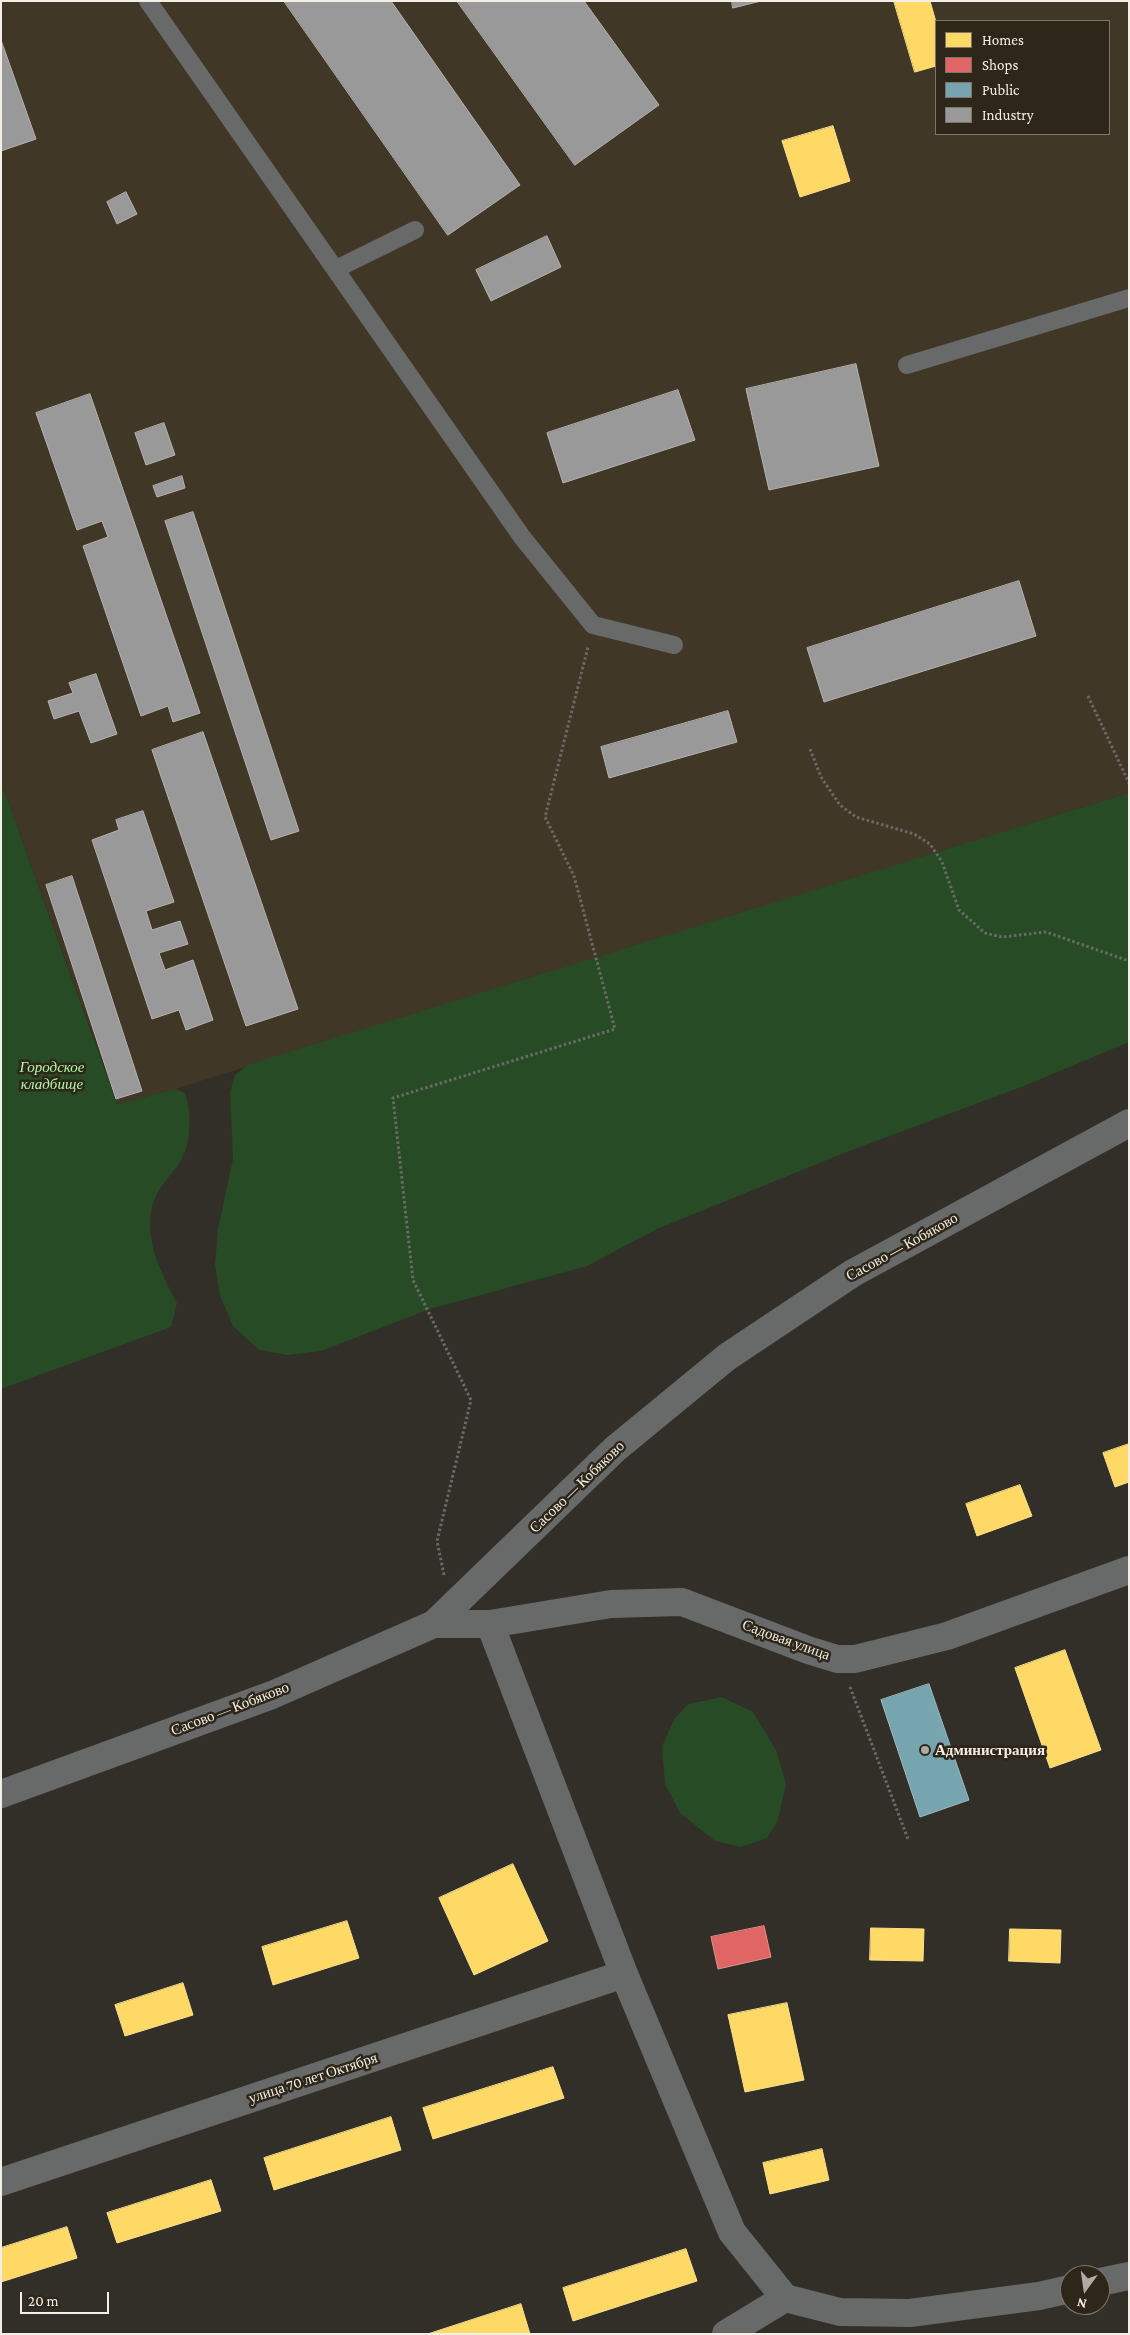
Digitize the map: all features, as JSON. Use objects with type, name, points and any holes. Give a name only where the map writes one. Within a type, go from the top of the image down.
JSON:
[{"type":"street","name":"Сасово — Кобяково","points":[[1,1794],[272,1695],[442,1616],[615,1449],[727,1357],[853,1273],[1129,1123]]},
{"type":"street","name":"Садовая улица","points":[[442,1616],[490,1624],[611,1604],[682,1602],[808,1650],[837,1659],[855,1659],[947,1636],[1129,1570]]},
{"type":"street","points":[[490,1624],[624,1974],[732,2232],[785,2298],[840,2312],[914,2323],[1060,2291]]},
{"type":"street","name":"улица 70 лет Октября","points":[[1,2182],[624,1974]]},
{"type":"street","points":[[1110,2280],[1129,2276]]},
{"type":"street","points":[[726,2334],[785,2298]]},
{"type":"lane","points":[[148,1],[522,538],[593,625],[674,645]]},
{"type":"lane","points":[[336,269],[415,230]]},
{"type":"lane","points":[[907,365],[1129,298]]},
{"type":"path","points":[[442,1616],[437,1541],[471,1400],[413,1280],[393,1098],[615,1030],[574,876],[544,817],[593,625]]},
{"type":"path","points":[[1088,696],[1129,783]]},
{"type":"path","points":[[810,748],[821,777],[840,805],[856,817],[914,834],[930,844],[942,862],[959,910],[985,933],[1002,937],[1046,932],[1129,961]]},
{"type":"path","points":[[837,1659],[850,1687],[908,1839]]},
{"type":"shaded area","points":[[1,1],[1129,1],[1129,793],[175,1089],[118,1104],[1,782]]},
{"type":"green space","name":"Городское кладбище","points":[[1,782],[117,1104],[175,1089],[185,1093],[189,1110],[190,1129],[183,1156],[158,1192],[151,1213],[150,1225],[153,1248],[161,1271],[177,1303],[171,1327],[1,1389]]},
{"type":"green space","points":[[1129,793],[1129,1042],[1024,1086],[844,1153],[657,1229],[587,1266],[430,1309],[321,1351],[287,1355],[259,1350],[233,1326],[220,1295],[215,1265],[218,1229],[233,1159],[230,1092],[235,1075],[247,1065]]},
{"type":"green space","points":[[722,1697],[753,1712],[776,1750],[786,1784],[778,1820],[767,1838],[741,1847],[715,1841],[680,1813],[665,1784],[662,1746],[675,1718],[688,1704]]},
{"type":"building: Homes","points":[[894,1],[930,1],[935,20],[935,66],[915,72]]},
{"type":"building: Homes","points":[[833,126],[850,181],[800,197],[782,141]]},
{"type":"building: Homes","points":[[1129,1444],[1129,1482],[1115,1487],[1103,1453]]},
{"type":"building: Homes","points":[[1020,1485],[1032,1516],[977,1536],[966,1504]]},
{"type":"building: Homes","points":[[1065,1650],[1101,1750],[1050,1768],[1015,1668]]},
{"type":"building: Homes","points":[[513,1864],[548,1941],[474,1975],[439,1898]]},
{"type":"building: Homes","points":[[347,1921],[359,1958],[273,1985],[262,1947]]},
{"type":"building: Homes","points":[[871,1928],[924,1929],[923,1961],[870,1960]]},
{"type":"building: Homes","points":[[1010,1929],[1061,1930],[1060,1963],[1009,1961]]},
{"type":"building: Homes","points":[[183,1983],[193,2015],[125,2036],[115,2005]]},
{"type":"building: Homes","points":[[787,2003],[804,2080],[745,2092],[728,2015]]},
{"type":"building: Homes","points":[[553,2067],[564,2098],[433,2139],[423,2108]]},
{"type":"building: Homes","points":[[391,2117],[401,2150],[274,2190],[264,2158]]},
{"type":"building: Homes","points":[[822,2149],[829,2180],[770,2194],[763,2163]]},
{"type":"building: Homes","points":[[211,2180],[221,2211],[117,2243],[107,2213]]},
{"type":"building: Homes","points":[[67,2227],[77,2258],[1,2282],[1,2248]]},
{"type":"building: Homes","points":[[686,2249],[697,2281],[573,2321],[563,2288]]},
{"type":"building: Homes","points":[[521,2304],[530,2334],[428,2334]]},
{"type":"building: Shops","points":[[764,1926],[771,1957],[718,1969],[711,1937]]},
{"type":"building: Public","name":"Администрация","points":[[929,1684],[969,1800],[920,1817],[881,1700]]},
{"type":"building: Industry","points":[[284,1],[391,1],[520,185],[448,235]]},
{"type":"building: Industry","points":[[457,1],[584,1],[659,105],[575,165]]},
{"type":"building: Industry","points":[[732,1],[761,1],[733,8]]},
{"type":"building: Industry","points":[[1,40],[36,139],[1,151]]},
{"type":"building: Industry","points":[[126,192],[137,214],[117,224],[107,202]]},
{"type":"building: Industry","points":[[547,236],[561,267],[491,301],[476,270]]},
{"type":"building: Industry","points":[[856,364],[879,466],[769,490],[746,389]]},
{"type":"building: Industry","points":[[678,390],[695,440],[563,483],[547,433]]},
{"type":"building: Industry","points":[[90,394],[200,713],[173,722],[168,706],[141,716],[83,546],[108,537],[102,521],[77,530],[36,413]]},
{"type":"building: Industry","points":[[164,423],[175,455],[146,465],[135,433]]},
{"type":"building: Industry","points":[[182,476],[185,488],[157,497],[153,486]]},
{"type":"building: Industry","points":[[193,512],[299,831],[271,840],[165,521]]},
{"type":"building: Industry","points":[[1019,581],[1036,636],[824,702],[807,648]]},
{"type":"building: Industry","points":[[96,674],[117,734],[91,743],[79,711],[54,719],[48,701],[73,693],[69,683]]},
{"type":"building: Industry","points":[[728,711],[737,742],[609,778],[601,747]]},
{"type":"building: Industry","points":[[203,732],[298,1009],[246,1026],[152,750]]},
{"type":"building: Industry","points":[[143,811],[174,902],[146,911],[152,930],[180,921],[188,944],[159,953],[165,970],[193,960],[213,1020],[186,1030],[179,1010],[152,1019],[92,840],[119,830],[116,820]]},
{"type":"building: Industry","points":[[72,876],[142,1091],[116,1099],[46,885]]},
{"type":"place","name":"Администрация","points":[[925,1750]]}]
